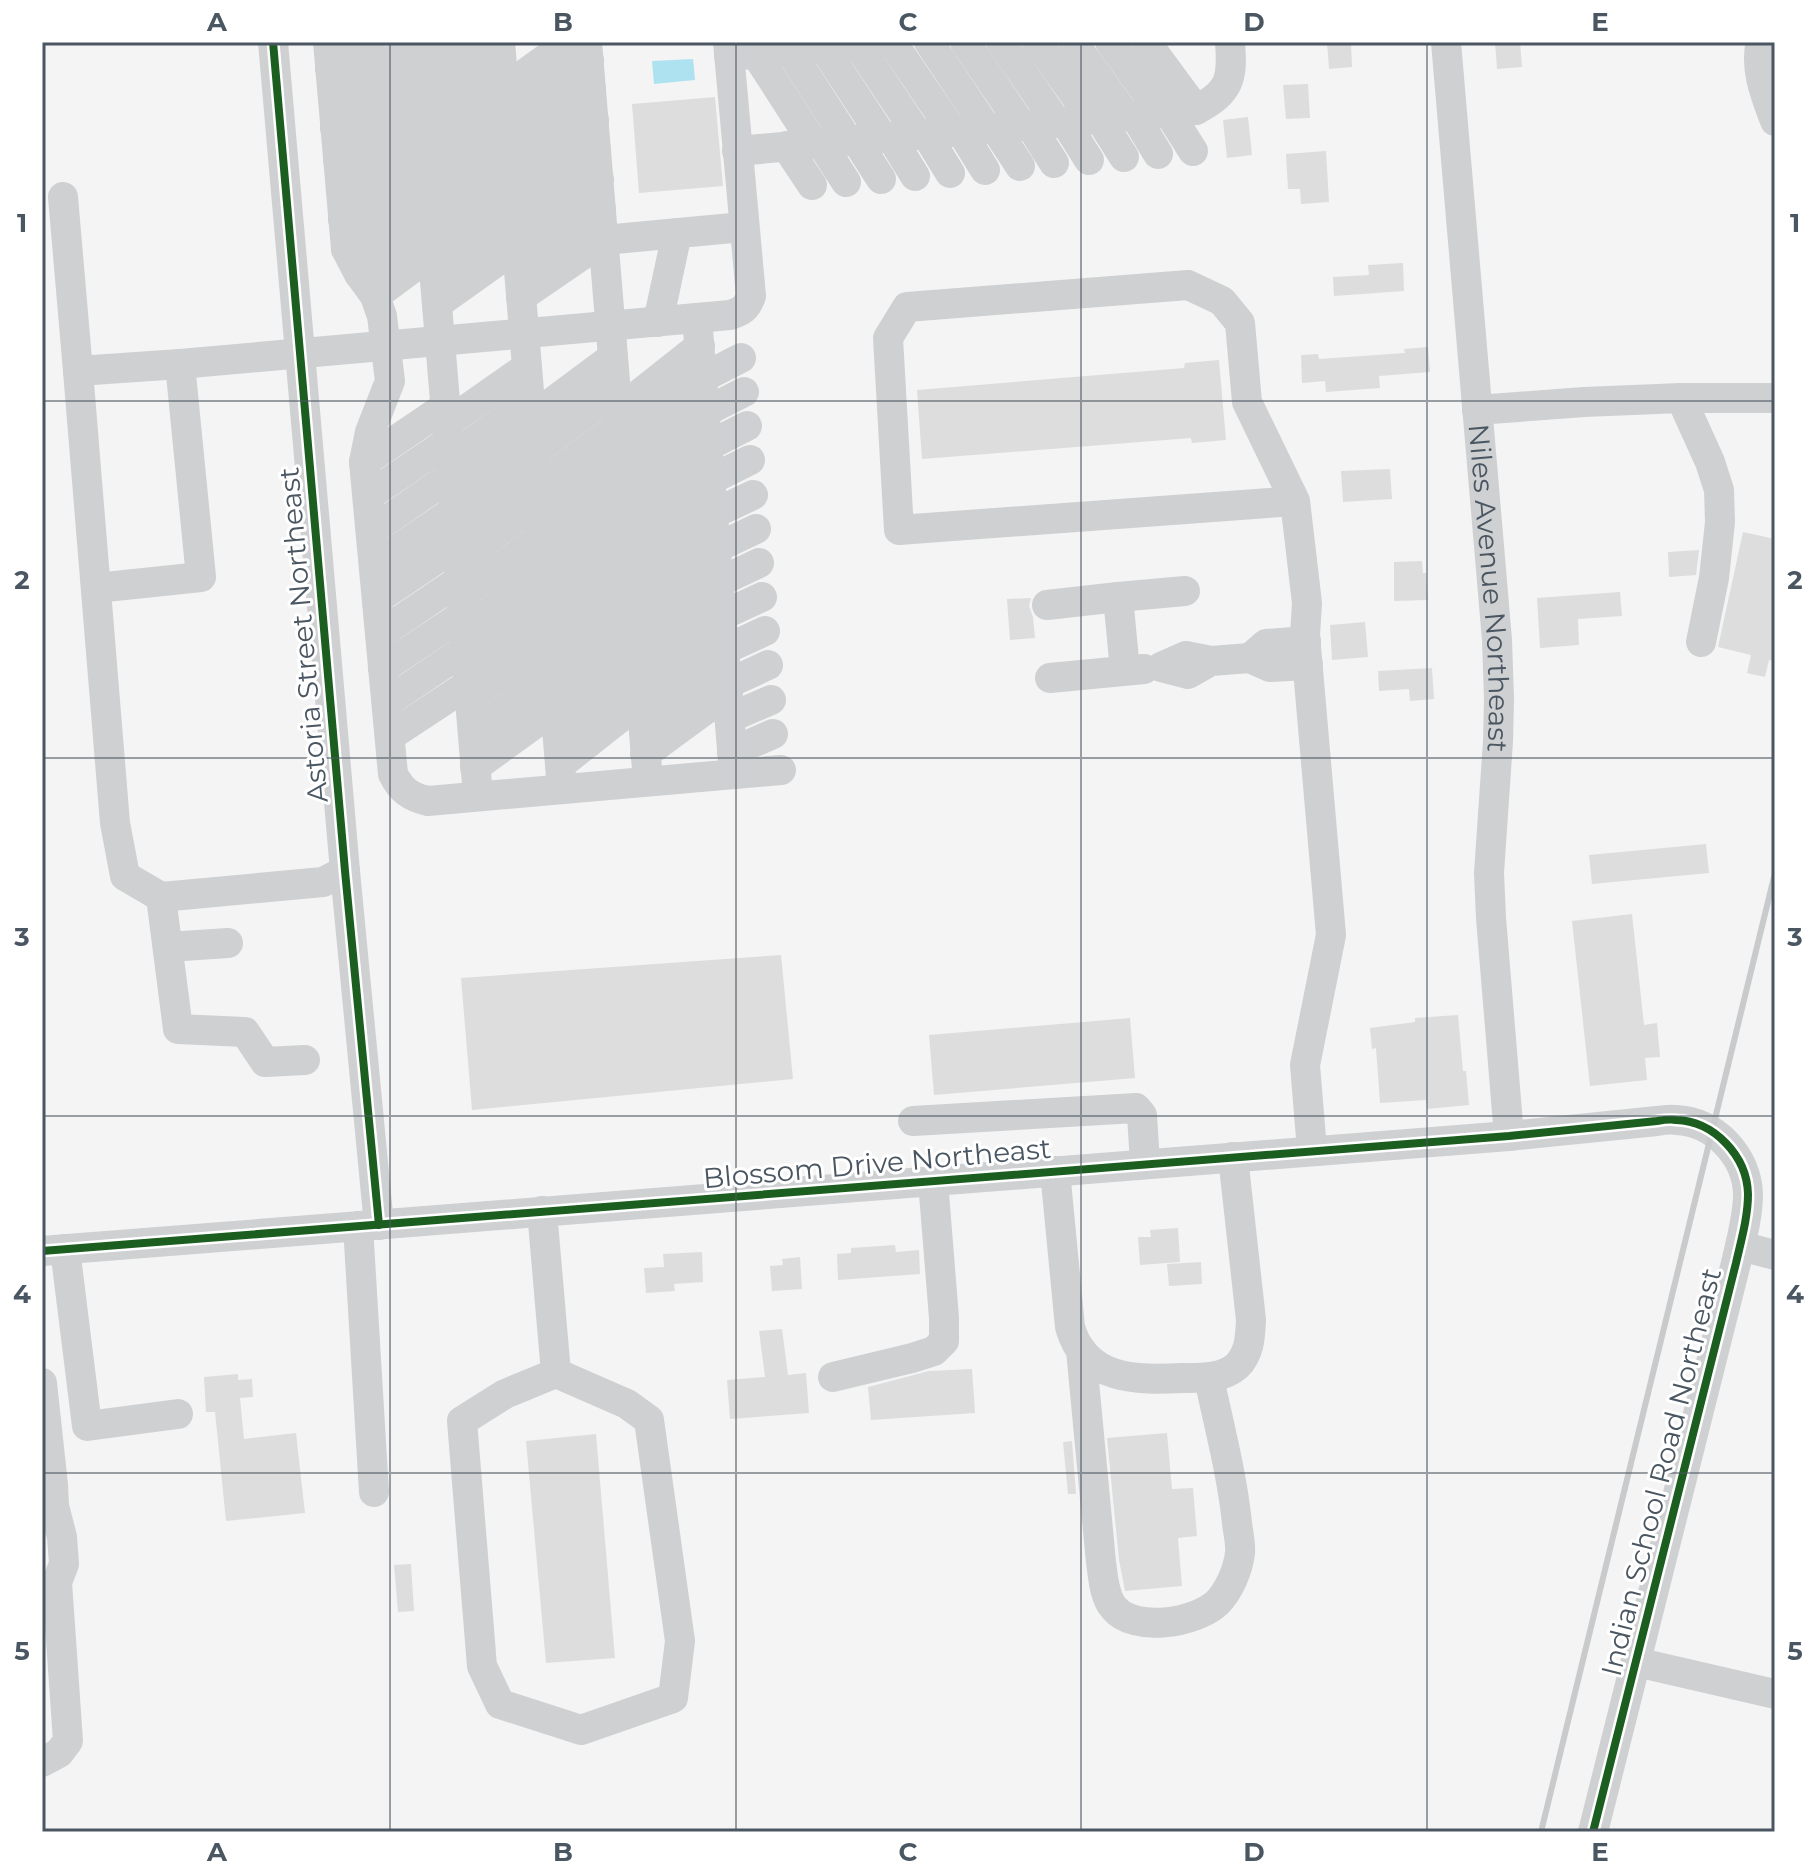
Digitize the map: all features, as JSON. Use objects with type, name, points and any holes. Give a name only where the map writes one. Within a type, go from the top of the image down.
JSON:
[{"type":"street","name":"Astoria Street Northeast","points":[[273,42],[345,871],[369,1225],[374,1492]]},
{"type":"street","points":[[371,42],[329,55],[343,219],[360,273],[382,316],[390,381],[370,432],[364,462],[393,774],[398,784],[405,792],[428,801],[477,782],[733,763],[781,770]]},
{"type":"street","points":[[448,42],[425,160],[477,782]]},
{"type":"street","points":[[929,42],[1020,166]]},
{"type":"street","points":[[965,42],[991,128]]},
{"type":"street","points":[[985,170],[1001,42]]},
{"type":"street","points":[[991,128],[1037,42]]},
{"type":"street","points":[[950,173],[1073,42]]},
{"type":"street","points":[[881,179],[991,128],[1110,42]]},
{"type":"street","points":[[915,176],[991,128],[1146,42]]},
{"type":"street","points":[[737,151],[991,128],[1209,103],[1230,78],[1230,42]]},
{"type":"street","name":"Niles Avenue Northeast","points":[[1446,42],[1497,640],[1498,741],[1489,873],[1509,1136]]},
{"type":"street","points":[[1761,42],[1758,62],[1775,121]]},
{"type":"street","points":[[843,45],[991,128],[1124,157]]},
{"type":"street","points":[[738,51],[843,45],[1054,163]]},
{"type":"street","points":[[738,51],[1089,160]]},
{"type":"street","points":[[78,371],[658,322],[698,332],[742,311],[751,296],[737,151],[738,51]]},
{"type":"street","points":[[343,219],[425,160],[510,149],[584,58]]},
{"type":"street","points":[[561,777],[510,149],[584,58]]},
{"type":"street","points":[[584,58],[604,240],[647,768]]},
{"type":"street","points":[[333,98],[425,160]]},
{"type":"street","points":[[335,128],[425,160],[510,149],[601,209]]},
{"type":"street","points":[[812,185],[991,128],[1193,151]]},
{"type":"street","points":[[846,182],[991,128],[1158,154]]},
{"type":"street","points":[[510,149],[604,240],[743,227]]},
{"type":"street","points":[[338,159],[425,160],[510,149],[596,150]]},
{"type":"street","points":[[341,189],[425,160],[510,149],[596,150]]},
{"type":"street","points":[[360,273],[425,160]]},
{"type":"street","points":[[360,273],[425,160]]},
{"type":"street","points":[[63,197],[115,823],[125,876],[161,897],[323,882],[345,871]]},
{"type":"street","points":[[658,322],[677,233]]},
{"type":"street","points":[[1295,501],[899,530],[888,338],[907,307],[1188,285],[1222,301],[1240,323],[1247,402],[1295,501],[1307,603],[1307,653],[1331,935],[1305,1065],[1312,1150]]},
{"type":"street","points":[[698,332],[733,763]]},
{"type":"street","points":[[561,777],[698,332]]},
{"type":"street","points":[[477,782],[543,564],[613,357]]},
{"type":"street","points":[[629,556],[702,380],[741,358]]},
{"type":"street","points":[[96,588],[201,577],[180,364]]},
{"type":"street","points":[[390,736],[527,367]]},
{"type":"street","points":[[629,556],[705,414],[744,392]]},
{"type":"street","points":[[1681,398],[1719,490],[1720,522],[1714,578],[1701,642]]},
{"type":"street","points":[[1477,410],[1681,398],[1775,398]]},
{"type":"street","points":[[364,462],[458,553],[543,564],[629,556],[708,448],[747,426]]},
{"type":"street","points":[[750,460],[720,594],[771,700]]},
{"type":"street","points":[[647,768],[720,594],[753,495]]},
{"type":"street","points":[[368,496],[458,553],[543,564],[629,556],[720,594],[768,665]]},
{"type":"street","points":[[720,594],[756,529]]},
{"type":"street","points":[[371,531],[458,553],[543,564],[629,556],[720,594],[765,631]]},
{"type":"street","points":[[377,599],[458,553]]},
{"type":"street","points":[[380,634],[458,553]]},
{"type":"street","points":[[383,668],[458,553]]},
{"type":"street","points":[[387,702],[458,553]]},
{"type":"street","points":[[374,565],[458,553],[543,564],[629,556],[720,594],[762,597]]},
{"type":"street","points":[[543,564],[629,556]]},
{"type":"street","points":[[720,594],[759,563]]},
{"type":"street","points":[[473,733],[543,564]]},
{"type":"street","points":[[1047,605],[1185,591]]},
{"type":"street","points":[[1118,597],[1125,670]]},
{"type":"street","points":[[1050,678],[1161,667],[1186,656],[1211,661],[1250,658],[1266,644],[1307,653]]},
{"type":"street","points":[[733,763],[773,734]]},
{"type":"street","points":[[161,897],[178,1029],[245,1032],[265,1062],[305,1060]]},
{"type":"street","points":[[168,947],[228,943]]},
{"type":"street","points":[[913,1121],[1136,1108],[1142,1115],[1145,1163]]},
{"type":"street","name":"Blossom Drive Northeast","points":[[48,1247],[1509,1136],[1677,1119],[1713,1131]]},
{"type":"street","name":"Indian School Road Northeast","points":[[1593,1832],[1740,1246],[1762,1196],[1745,1177],[1737,1157],[1713,1131]]},
{"type":"street","points":[[1055,1171],[1070,1327],[1081,1350],[1102,1369],[1119,1376],[1143,1380],[1209,1378],[1236,1366],[1246,1354],[1250,1341],[1251,1320],[1233,1157]]},
{"type":"street","points":[[833,1377],[934,1351],[944,1341],[933,1181]]},
{"type":"street","points":[[542,1211],[556,1373]]},
{"type":"street","points":[[1740,1246],[1775,1255]]},
{"type":"street","points":[[48,1247],[87,1426],[178,1414]]},
{"type":"street","points":[[1081,1350],[1101,1562],[1113,1608],[1126,1618],[1152,1623],[1178,1621],[1203,1612],[1217,1602],[1231,1583],[1241,1552],[1235,1506],[1209,1378]]},
{"type":"street","points":[[556,1373],[627,1404],[649,1420],[680,1641],[673,1698],[581,1730],[500,1704],[482,1666],[462,1421],[505,1394],[556,1373]]},
{"type":"street","points":[[42,1385],[48,1507],[62,1537],[64,1564],[49,1583],[68,1741],[59,1753],[42,1762]]},
{"type":"street","points":[[1636,1662],[1775,1694]]},
{"type":"water","points":[[693,59],[695,80],[654,84],[652,61]]},
{"type":"building","points":[[1327,42],[1351,42],[1352,67],[1329,69]]},
{"type":"building","points":[[1495,42],[1520,42],[1522,67],[1497,69]]},
{"type":"building","points":[[1308,84],[1310,118],[1286,119],[1283,85]]},
{"type":"building","points":[[715,97],[723,186],[639,193],[632,104]]},
{"type":"building","points":[[1248,117],[1252,155],[1227,158],[1223,120]]},
{"type":"building","points":[[1326,151],[1329,202],[1301,204],[1300,189],[1288,189],[1286,154]]},
{"type":"building","points":[[1403,263],[1404,291],[1334,296],[1333,277],[1369,275],[1368,265]]},
{"type":"building","points":[[1428,347],[1430,372],[1379,376],[1380,388],[1326,392],[1325,381],[1302,383],[1301,355],[1318,354],[1319,359],[1405,353],[1404,349]]},
{"type":"building","points":[[1219,360],[1226,440],[1192,443],[1191,438],[922,459],[917,390],[1184,368],[1185,363]]},
{"type":"building","points":[[1390,469],[1392,499],[1343,502],[1341,471]]},
{"type":"building","points":[[1743,532],[1775,539],[1775,661],[1769,660],[1765,677],[1747,673],[1751,655],[1718,647]]},
{"type":"building","points":[[1699,550],[1696,575],[1669,577],[1668,552]]},
{"type":"building","points":[[1422,561],[1428,600],[1394,601],[1394,562]]},
{"type":"building","points":[[1620,592],[1622,616],[1578,619],[1579,645],[1540,648],[1537,598]]},
{"type":"building","points":[[1031,598],[1029,606],[1035,638],[1010,640],[1007,599]]},
{"type":"building","points":[[1365,622],[1368,657],[1332,660],[1330,625]]},
{"type":"building","points":[[1432,668],[1434,699],[1410,701],[1409,689],[1379,691],[1378,671]]},
{"type":"building","points":[[1706,844],[1709,873],[1592,884],[1589,855]]},
{"type":"building","points":[[1632,914],[1644,1025],[1657,1023],[1660,1057],[1645,1058],[1647,1080],[1590,1086],[1572,921]]},
{"type":"building","points":[[781,955],[793,1079],[472,1110],[461,978]]},
{"type":"building","points":[[1458,1015],[1469,1105],[1427,1109],[1426,1100],[1380,1103],[1376,1048],[1372,1049],[1370,1028],[1415,1022],[1415,1018]]},
{"type":"building","points":[[1130,1018],[1135,1078],[934,1095],[929,1035]]},
{"type":"building","points":[[1178,1228],[1180,1262],[1140,1265],[1138,1237],[1151,1237],[1150,1230]]},
{"type":"building","points":[[895,1245],[896,1252],[919,1250],[920,1274],[838,1280],[837,1254],[851,1253],[851,1248]]},
{"type":"building","points":[[702,1252],[703,1282],[674,1284],[675,1291],[646,1293],[644,1268],[664,1267],[663,1254]]},
{"type":"building","points":[[800,1257],[802,1289],[772,1291],[770,1266],[783,1265],[782,1259]]},
{"type":"building","points":[[1201,1262],[1202,1284],[1169,1286],[1167,1264]]},
{"type":"building","points":[[782,1329],[788,1375],[806,1373],[809,1413],[730,1419],[727,1380],[765,1377],[759,1331]]},
{"type":"building","points":[[972,1369],[975,1413],[871,1420],[868,1387],[929,1371]]},
{"type":"building","points":[[238,1374],[238,1380],[252,1379],[253,1397],[240,1398],[244,1439],[296,1433],[305,1513],[226,1521],[215,1412],[206,1412],[204,1377]]},
{"type":"building","points":[[1167,1433],[1172,1489],[1193,1488],[1197,1536],[1178,1538],[1182,1586],[1125,1591],[1107,1438]]},
{"type":"building","points":[[596,1434],[615,1658],[546,1663],[526,1441]]},
{"type":"building","points":[[1072,1441],[1076,1494],[1068,1494],[1063,1442]]},
{"type":"building","points":[[411,1564],[414,1611],[398,1612],[394,1565]]},
{"type":"railway","points":[[1541,1832],[1775,873]]},
{"type":"cycle path","points":[[273,42],[379,1225]]},
{"type":"cycle path","points":[[42,1251],[1509,1136],[1666,1120],[1690,1122],[1715,1134],[1735,1154],[1746,1180],[1746,1220],[1593,1832]]}]
